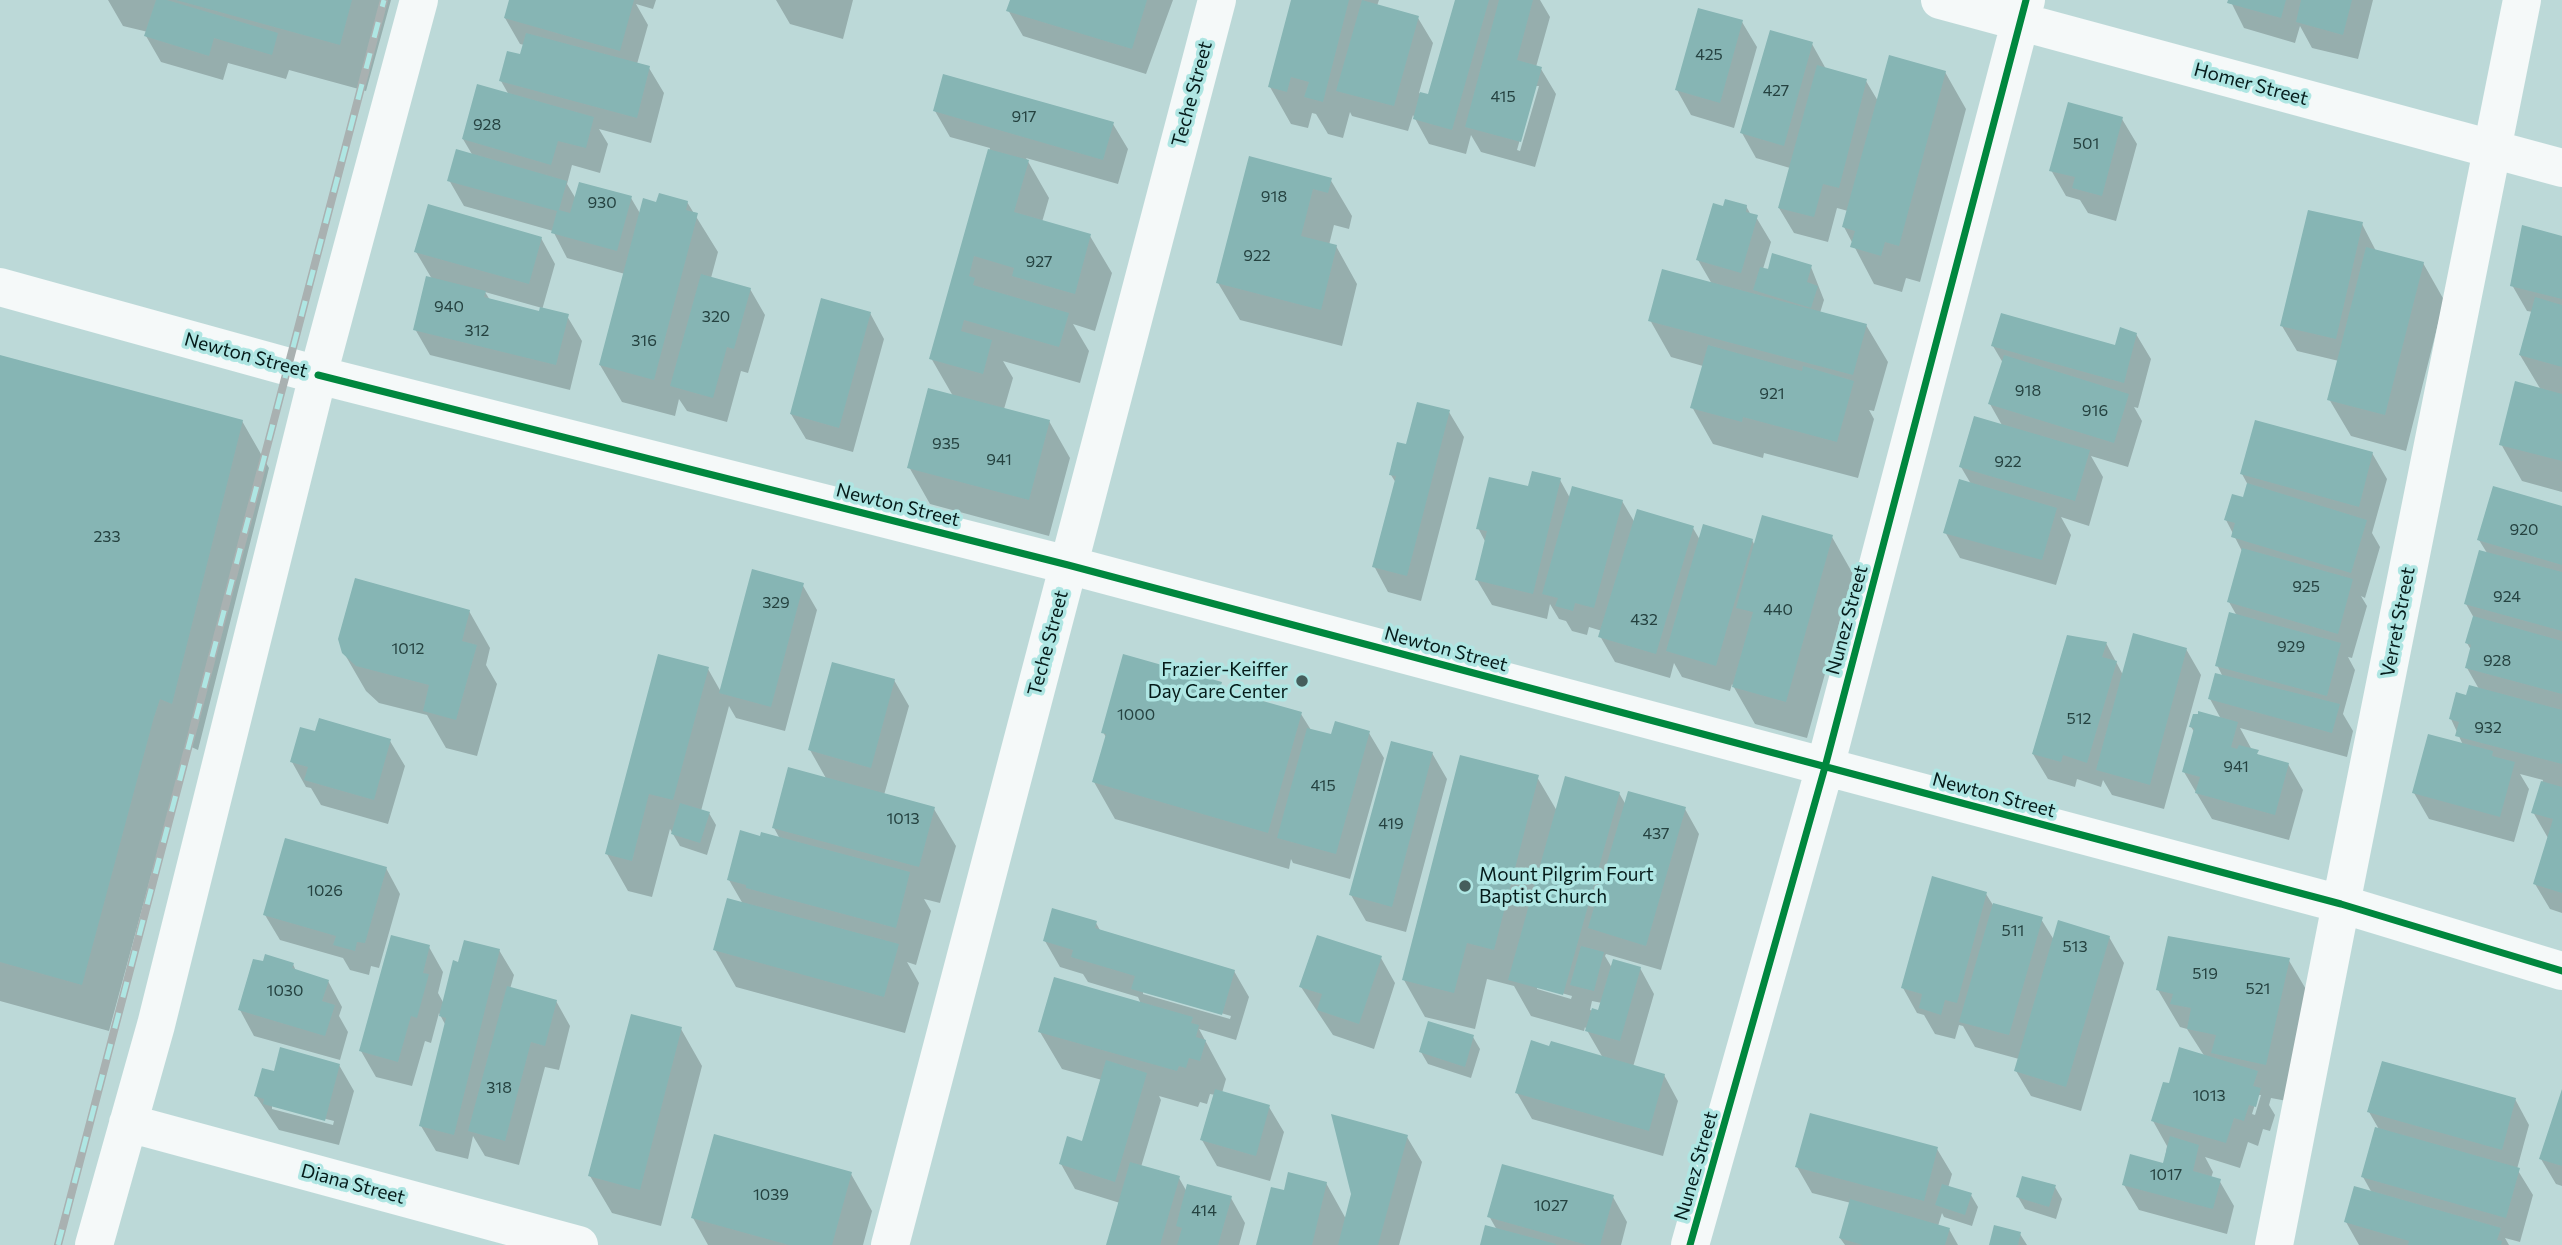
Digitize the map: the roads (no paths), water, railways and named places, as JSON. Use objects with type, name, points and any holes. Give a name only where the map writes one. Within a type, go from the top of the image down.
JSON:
[{"type":"street","points":[[94,1245],[159,1011],[318,375],[419,0]]},
{"type":"street","name":"Teche Street","points":[[890,1245],[1217,0]]},
{"type":"street","name":"Homer Street","points":[[1940,0],[2024,11],[2562,168]]},
{"type":"street","name":"Verret Street","points":[[2274,1245],[2522,0]]},
{"type":"street","name":"Nunez Street","points":[[1690,1245],[1825,766],[2024,11]]},
{"type":"street","name":"Newton Street","points":[[0,287],[318,375],[1068,565],[1825,766],[2341,904],[2562,971]]},
{"type":"street","name":"Diana Street","points":[[128,1123],[579,1245]]},
{"type":"railway","points":[[58,1245],[384,0]]},
{"type":"place","name":"Frazier-Keiffer Day Care Center","points":[[1302,681]]},
{"type":"place","name":"Mount Pilgrim Fourt Baptist Church","points":[[1465,886]]}]
